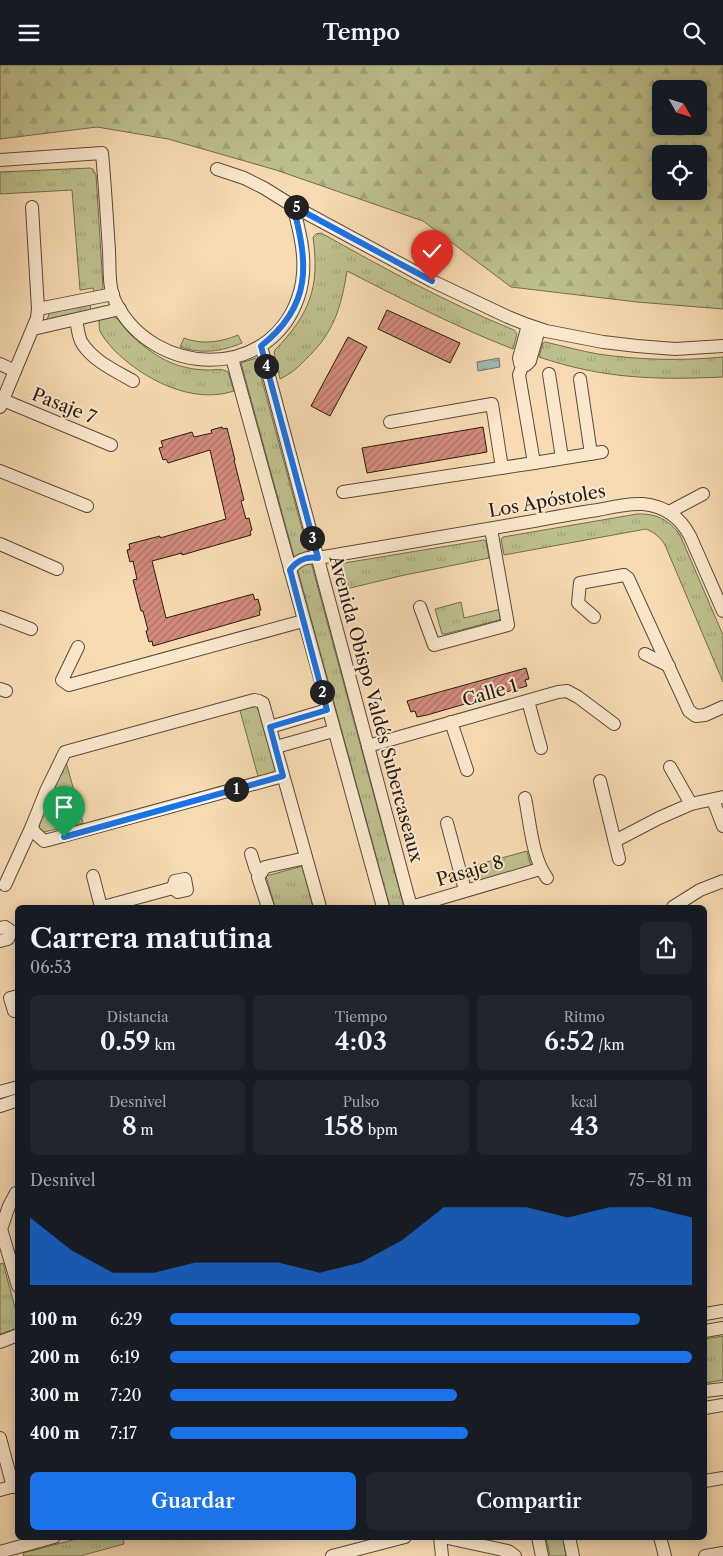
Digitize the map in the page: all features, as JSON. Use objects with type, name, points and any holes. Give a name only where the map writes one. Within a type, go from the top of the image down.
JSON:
[{"type":"street","points":[[0,160],[102,153],[112,294],[116,304],[139,333],[164,349],[186,358],[203,361],[232,358],[261,346],[272,338],[293,310],[301,288],[304,265],[304,252],[293,206]]},
{"type":"street","points":[[217,169],[244,178],[264,188],[293,206],[432,281],[508,317],[534,327],[603,342],[637,346],[675,349],[723,346]]},
{"type":"street","points":[[1,403],[33,329],[38,309],[32,207]]},
{"type":"street","points":[[38,309],[112,294]]},
{"type":"street","points":[[33,329],[120,309]]},
{"type":"street","points":[[76,320],[82,343],[100,361],[133,381]]},
{"type":"street","points":[[534,327],[530,361],[526,365],[523,364],[519,375],[534,463]]},
{"type":"street","name":"Avenida Obispo Valdés Subercaseaux","points":[[261,346],[410,905]]},
{"type":"street","points":[[232,358],[381,905]]},
{"type":"street","points":[[0,364],[15,371]]},
{"type":"street","points":[[549,374],[562,458]]},
{"type":"street","points":[[343,492],[597,453],[580,379]]},
{"type":"street","name":"Pasaje 7","points":[[1,403],[112,445]]},
{"type":"street","points":[[390,422],[492,404],[502,468]]},
{"type":"street","points":[[0,471],[87,506]]},
{"type":"street","points":[[703,494],[669,511],[679,519],[690,536],[723,611]]},
{"type":"street","name":"Los Apóstoles","points":[[290,570],[300,560],[310,557],[318,558],[631,504],[652,505],[669,511]]},
{"type":"street","points":[[420,607],[434,645],[508,625],[491,529]]},
{"type":"street","points":[[0,544],[57,569]]},
{"type":"street","points":[[594,617],[578,603],[580,583],[624,575],[628,578],[689,711],[696,716],[705,715],[723,707]]},
{"type":"street","points":[[0,617],[31,629]]},
{"type":"street","points":[[78,647],[62,680],[69,685],[303,621]]},
{"type":"street","points":[[645,654],[669,666]]},
{"type":"street","name":"Calle 1","points":[[368,747],[567,691],[614,724]]},
{"type":"street","points":[[5,885],[65,752],[254,700],[263,703],[319,905]]},
{"type":"street","points":[[528,701],[541,747]]},
{"type":"street","points":[[270,727],[327,710]]},
{"type":"street","points":[[452,722],[467,770]]},
{"type":"street","points":[[276,747],[333,731]]},
{"type":"street","points":[[670,767],[690,804]]},
{"type":"street","points":[[32,826],[34,832],[44,841],[283,776]]},
{"type":"street","points":[[600,781],[620,859]]},
{"type":"street","name":"Pasaje 8","points":[[417,905],[465,890],[544,873],[525,798]]},
{"type":"street","points":[[616,841],[658,818],[690,804],[718,799],[723,826]]},
{"type":"street","points":[[447,823],[465,890]]},
{"type":"street","points":[[251,854],[256,870],[261,873]]},
{"type":"street","points":[[267,905],[258,877],[261,873],[266,867],[306,858]]},
{"type":"street","points":[[93,877],[101,905]]},
{"type":"street","points":[[676,905],[700,890],[723,881]]},
{"type":"street","points":[[109,905],[173,888]]},
{"type":"street","points":[[0,941],[8,939],[9,929]]},
{"type":"street","points":[[15,997],[10,998],[15,1011]]},
{"type":"street","points":[[0,1092],[15,1088]]},
{"type":"street","points":[[0,1106],[15,1101]]},
{"type":"street","points":[[15,1195],[9,1206],[1,1231],[15,1276]]},
{"type":"street","points":[[707,1331],[721,1328],[715,1312]]},
{"type":"street","points":[[0,1342],[15,1336]]},
{"type":"street","points":[[707,1391],[723,1389]]},
{"type":"street","points":[[707,1408],[723,1405]]},
{"type":"street","points":[[0,1438],[15,1486],[0,1490]]},
{"type":"street","points":[[707,1481],[723,1478]]},
{"type":"street","points":[[6,1553],[45,1540]]},
{"type":"street","points":[[332,1556],[393,1540]]},
{"type":"street","points":[[442,1540],[442,1556]]},
{"type":"street","points":[[456,1540],[508,1551],[515,1556]]},
{"type":"street","points":[[539,1540],[542,1556]]},
{"type":"street","points":[[570,1540],[573,1556]]},
{"type":"street","points":[[661,1540],[665,1556]]},
{"type":"street","points":[[705,1556],[723,1553]]},
{"type":"green space","points":[[0,65],[723,65],[723,309],[637,302],[511,287],[423,221],[276,170],[168,139],[97,127],[0,139]]},
{"type":"green space","points":[[93,169],[96,175],[103,287],[102,291],[94,293],[93,288],[80,290],[72,190],[0,194],[0,172]]},
{"type":"green space","points":[[321,233],[440,297],[514,330],[517,334],[513,349],[450,322],[347,271],[339,308],[323,340],[294,371],[280,379],[274,353],[297,324],[310,299],[315,271],[313,237]]},
{"type":"green space","points":[[90,304],[91,311],[47,320],[50,311]]},
{"type":"green space","points":[[113,316],[142,345],[167,361],[193,369],[228,372],[234,391],[202,395],[185,392],[169,387],[139,371],[114,350],[104,339],[100,331],[99,320]]},
{"type":"green space","points":[[238,335],[242,343],[219,350],[196,351],[180,347],[184,338],[211,342]]},
{"type":"green space","points":[[545,342],[598,354],[629,358],[723,357],[723,377],[652,378],[586,370],[539,357]]},
{"type":"green space","points":[[256,358],[403,905],[389,905],[241,363]]},
{"type":"green space","points":[[637,514],[662,518],[672,525],[680,535],[723,635],[723,682],[665,545],[652,532],[646,529],[504,555],[501,539],[503,537]]},
{"type":"green space","points":[[486,541],[489,558],[342,590],[335,568],[338,564]]},
{"type":"green space","points":[[461,602],[464,618],[501,609],[502,617],[499,620],[442,634],[435,609]]},
{"type":"green space","points":[[259,704],[277,774],[259,780],[239,707]]},
{"type":"green space","points":[[66,762],[83,823],[44,832],[39,828],[41,817]]},
{"type":"green space","points":[[527,851],[532,869],[480,883],[476,865]]},
{"type":"green space","points":[[303,866],[313,905],[274,905],[266,876]]},
{"type":"green space","points":[[3,1263],[15,1308],[15,1329],[0,1334],[0,1264]]},
{"type":"green space","points":[[723,1336],[723,1380],[707,1383],[707,1339]]},
{"type":"green space","points":[[72,1540],[123,1540],[124,1544],[80,1556],[24,1556],[23,1553]]},
{"type":"green space","points":[[546,1540],[563,1540],[566,1556],[550,1556]]},
{"type":"water","points":[[499,358],[500,367],[478,371],[477,362]]},
{"type":"building","points":[[387,310],[460,343],[450,363],[378,329]]},
{"type":"building","points":[[348,337],[367,347],[330,416],[311,406]]},
{"type":"building","points":[[222,427],[223,429],[227,428],[244,500],[241,501],[246,519],[249,518],[252,530],[250,531],[251,535],[182,555],[182,553],[152,561],[166,618],[253,594],[255,600],[258,599],[261,610],[259,611],[260,615],[153,646],[152,641],[149,642],[146,631],[148,630],[133,580],[137,579],[133,561],[130,562],[127,550],[130,549],[129,544],[160,536],[160,538],[226,519],[210,450],[168,463],[166,459],[163,460],[159,448],[163,447],[161,441],[192,432],[194,437],[212,433],[211,430]]},
{"type":"building","points":[[483,427],[487,452],[367,473],[362,448]]},
{"type":"building","points":[[526,668],[529,679],[525,680],[527,686],[427,715],[417,717],[415,711],[411,712],[407,701]]},
{"type":"route","points":[[64,837],[283,776],[270,727],[327,710],[290,570],[300,560],[310,557],[318,558],[261,346],[272,338],[284,324],[293,310],[301,288],[304,252],[293,206],[432,281]]}]
